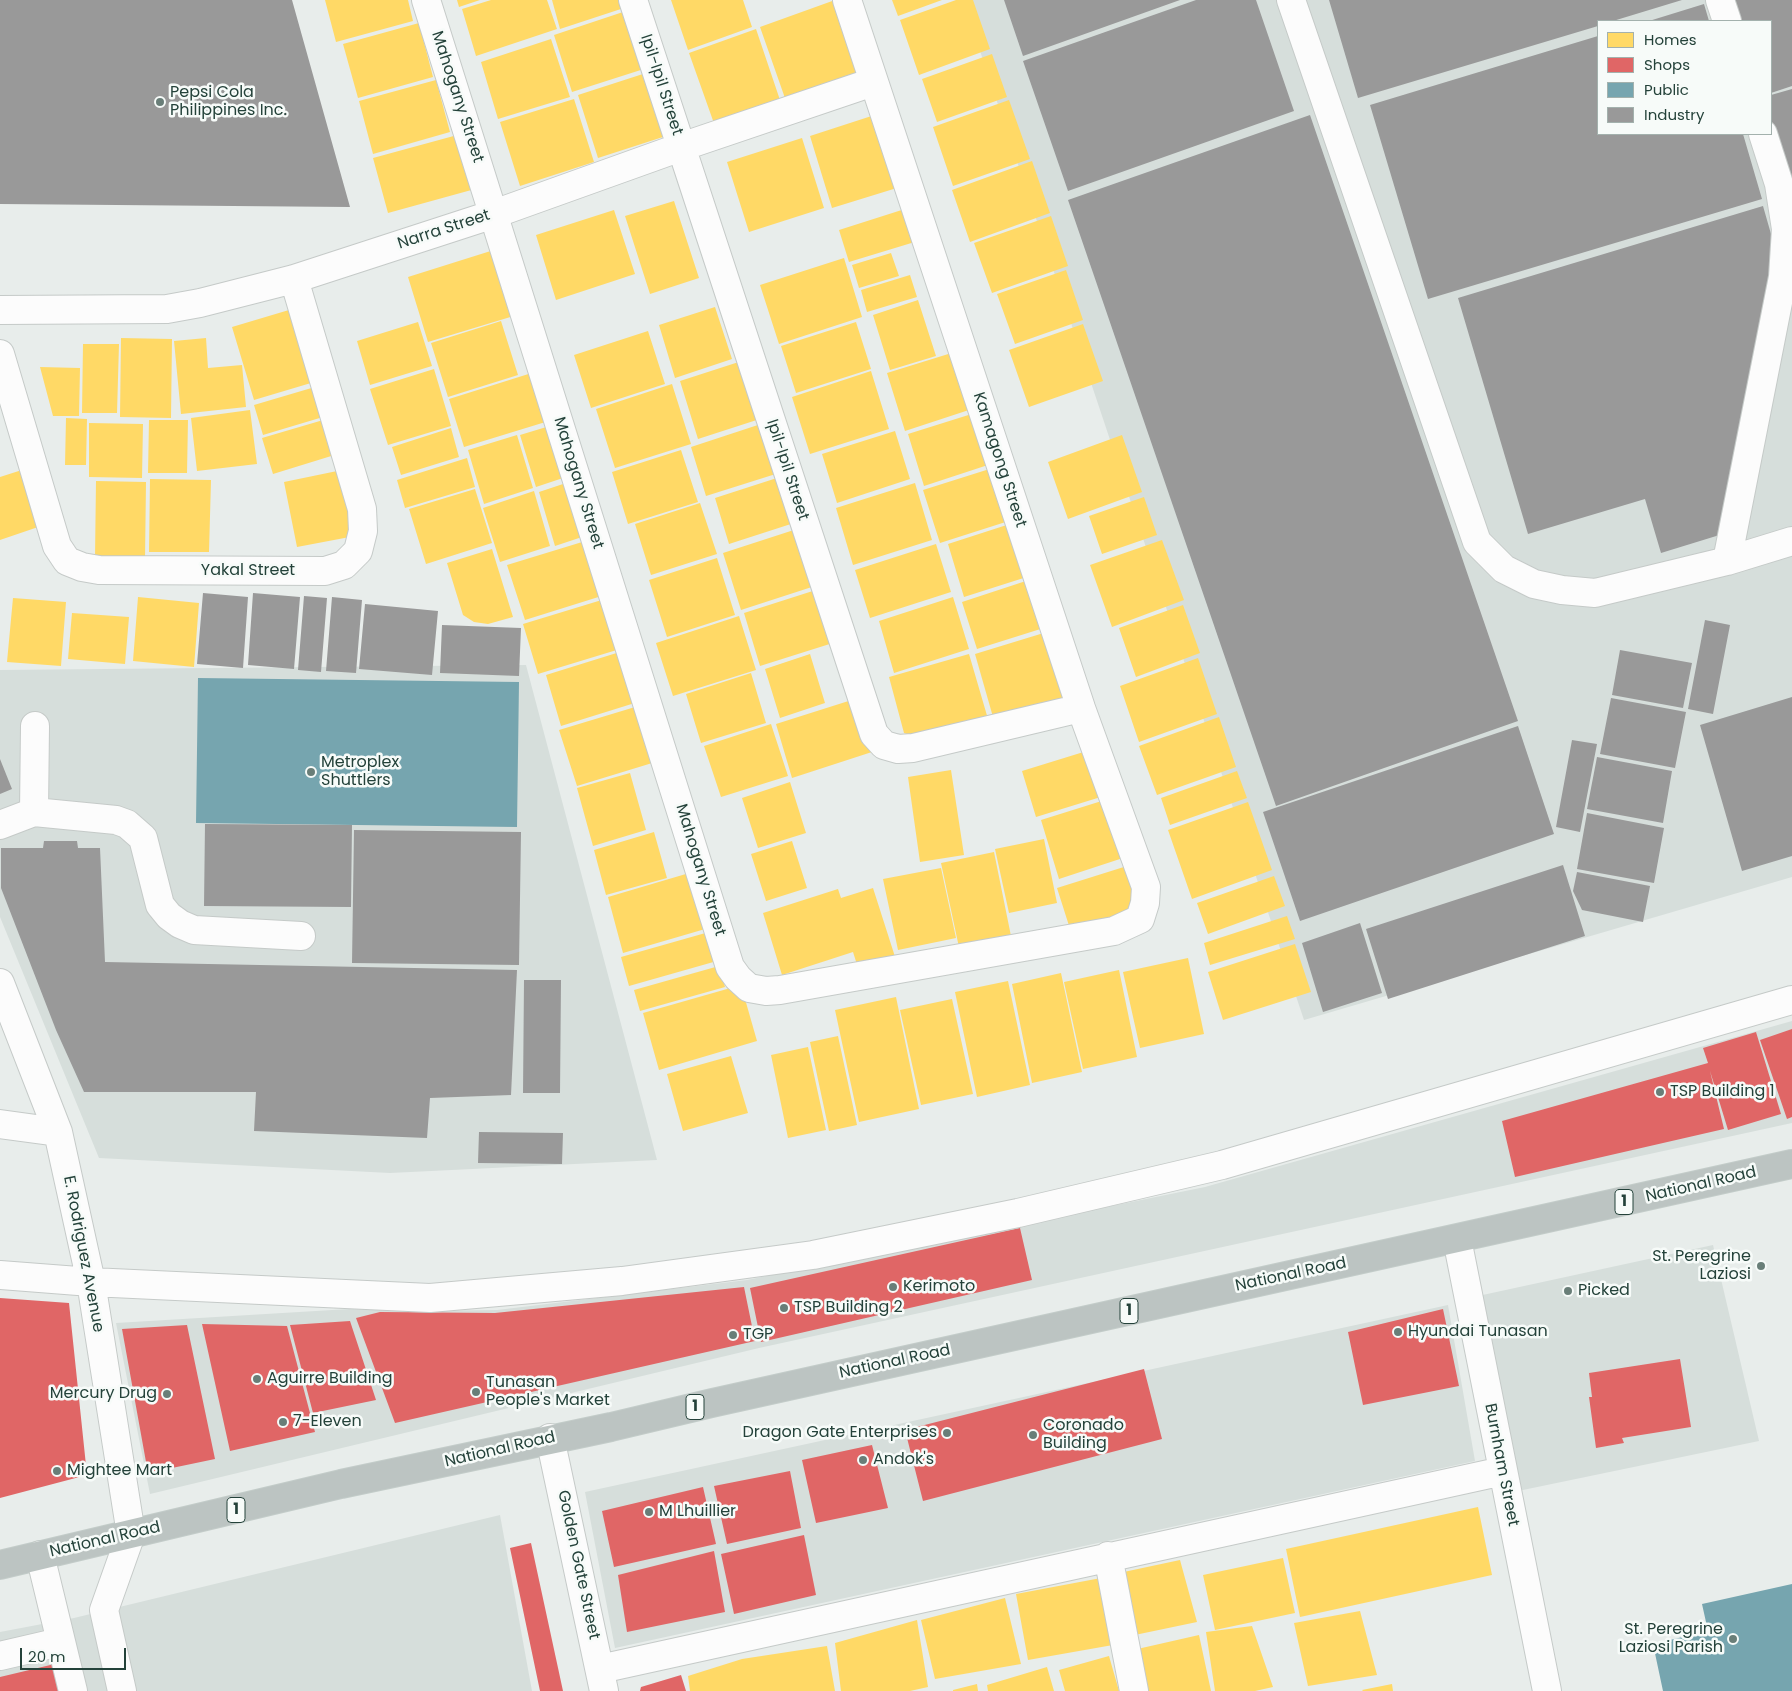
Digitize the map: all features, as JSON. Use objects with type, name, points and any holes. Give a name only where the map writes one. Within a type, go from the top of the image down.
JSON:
[{"type":"highway","name":"National Road","points":[[0,1565],[342,1484],[550,1438],[611,1427],[1457,1238],[1791,1169]]},
{"type":"street","name":"Mahogany Street","points":[[426,0],[730,967],[738,978],[749,988],[780,990],[1114,931],[1140,919]]},
{"type":"street","name":"Ipil-Ipil Street","points":[[633,0],[874,734],[884,745],[898,749],[913,748],[1081,708]]},
{"type":"street","name":"Kamagong Street","points":[[846,0],[1081,708],[1146,887],[1145,903],[1140,919]]},
{"type":"street","points":[[1291,0],[1476,542],[1504,569],[1534,584],[1562,590],[1595,593],[1727,561],[1792,541]]},
{"type":"street","points":[[1720,0],[1727,20]]},
{"type":"street","name":"Narra Street","points":[[0,310],[167,309],[200,303],[294,279],[494,214],[873,82]]},
{"type":"street","points":[[1727,561],[1784,277],[1786,229],[1781,193],[1763,135]]},
{"type":"street","name":"Yakal Street","points":[[0,354],[55,537],[67,560],[82,567],[99,570],[325,572],[344,565],[358,550],[363,530],[362,509],[294,279]]},
{"type":"street","points":[[34,812],[35,726]]},
{"type":"street","points":[[0,825],[34,812],[116,820],[127,824],[143,838],[160,905],[180,924],[194,930],[301,936]]},
{"type":"street","name":"E. Rodriguez Avenue","points":[[0,983],[58,1132],[91,1282],[131,1534]]},
{"type":"street","points":[[0,1276],[430,1298],[622,1281],[813,1255],[1018,1213],[1222,1165],[1792,1000]]},
{"type":"street","points":[[0,1124],[58,1132]]},
{"type":"street","name":"Burnham Street","points":[[1457,1238],[1547,1691]]},
{"type":"street","name":"Golden Gate Street","points":[[550,1438],[602,1680]]},
{"type":"street","points":[[602,1680],[1108,1556],[1503,1471]]},
{"type":"street","points":[[122,1691],[104,1610],[131,1534]]},
{"type":"street","points":[[40,1555],[73,1691]]},
{"type":"street","points":[[1108,1556],[1134,1691]]},
{"type":"street","points":[[0,1656],[60,1642]]},
{"type":"shaded area","points":[[963,0],[1792,0],[1792,877],[1304,1020]]},
{"type":"shaded area","points":[[526,665],[657,1160],[390,1173],[99,1158],[0,917],[0,670]]},
{"type":"shaded area","points":[[1792,1021],[1792,1123],[759,1348],[150,1494],[116,1323],[349,1309],[403,1311],[497,1310],[747,1280],[1205,1187]]},
{"type":"shaded area","points":[[1713,1245],[1759,1441],[1518,1491],[1478,1296]]},
{"type":"shaded area","points":[[1448,1305],[1475,1461],[615,1648],[585,1492]]},
{"type":"shaded area","points":[[500,1515],[532,1691],[0,1691],[0,1632],[74,1618]]},
{"type":"building: Homes","points":[[325,0],[408,0],[413,21],[336,42]]},
{"type":"building: Homes","points":[[457,0],[480,0],[459,7]]},
{"type":"building: Homes","points":[[491,0],[547,0],[557,29],[476,56],[462,9]]},
{"type":"building: Homes","points":[[552,0],[624,0],[627,7],[560,29]]},
{"type":"building: Homes","points":[[671,0],[743,0],[752,27],[688,50]]},
{"type":"building: Homes","points":[[835,0],[862,74],[786,101],[760,27]]},
{"type":"building: Homes","points":[[892,0],[942,0],[898,16]]},
{"type":"building: Homes","points":[[956,0],[973,0],[990,49],[919,75],[900,20]]},
{"type":"building: Homes","points":[[629,10],[647,68],[572,92],[554,35]]},
{"type":"building: Homes","points":[[419,23],[433,77],[358,98],[343,44]]},
{"type":"building: Homes","points":[[756,29],[782,106],[716,129],[689,53]]},
{"type":"building: Homes","points":[[551,39],[570,97],[498,119],[481,62]]},
{"type":"building: Homes","points":[[992,54],[1007,97],[937,122],[922,79]]},
{"type":"building: Homes","points":[[646,73],[666,136],[598,158],[578,95]]},
{"type":"building: Homes","points":[[436,80],[450,132],[373,154],[359,101]]},
{"type":"building: Homes","points":[[574,99],[594,162],[520,186],[500,122]]},
{"type":"building: Homes","points":[[1009,100],[1030,159],[953,186],[933,127]]},
{"type":"building: Homes","points":[[890,110],[913,183],[832,208],[810,136]]},
{"type":"building: Homes","points":[[461,134],[475,189],[388,213],[373,158]]},
{"type":"building: Homes","points":[[802,138],[824,208],[749,232],[727,162]]},
{"type":"building: Homes","points":[[1032,161],[1050,213],[970,242],[952,190]]},
{"type":"building: Homes","points":[[674,201],[699,278],[650,294],[625,216]]},
{"type":"building: Homes","points":[[908,208],[918,241],[849,262],[839,230]]},
{"type":"building: Homes","points":[[614,210],[635,274],[556,300],[536,235]]},
{"type":"building: Homes","points":[[1051,216],[1068,266],[992,293],[974,243]]},
{"type":"building: Homes","points":[[497,249],[517,315],[428,342],[408,277]]},
{"type":"building: Homes","points":[[891,253],[899,276],[859,288],[852,265]]},
{"type":"building: Homes","points":[[844,258],[862,317],[779,344],[760,285]]},
{"type":"building: Homes","points":[[1066,270],[1083,320],[1015,344],[997,294]]},
{"type":"building: Homes","points":[[910,275],[917,297],[867,312],[861,290]]},
{"type":"building: Homes","points":[[918,300],[936,356],[890,370],[873,315]]},
{"type":"building: Homes","points":[[299,307],[321,380],[254,400],[232,327]]},
{"type":"building: Homes","points":[[715,307],[732,359],[675,378],[659,325]]},
{"type":"building: Homes","points":[[501,321],[518,375],[448,397],[431,343]]},
{"type":"building: Homes","points":[[418,322],[432,366],[370,385],[357,341]]},
{"type":"building: Homes","points":[[856,322],[871,369],[796,393],[781,346]]},
{"type":"building: Homes","points":[[1083,324],[1103,381],[1029,407],[1009,350]]},
{"type":"building: Homes","points":[[648,331],[665,384],[591,408],[574,355]]},
{"type":"building: Homes","points":[[121,338],[172,339],[171,418],[120,417]]},
{"type":"building: Homes","points":[[206,338],[208,368],[242,365],[246,407],[181,414],[174,341]]},
{"type":"building: Homes","points":[[83,344],[119,344],[117,413],[82,413]]},
{"type":"building: Homes","points":[[958,351],[975,408],[905,431],[887,373]]},
{"type":"building: Homes","points":[[748,359],[766,417],[698,439],[680,381]]},
{"type":"building: Homes","points":[[40,367],[80,368],[79,416],[53,416]]},
{"type":"building: Homes","points":[[434,369],[451,426],[388,445],[370,389]]},
{"type":"building: Homes","points":[[538,371],[552,420],[464,447],[449,399]]},
{"type":"building: Homes","points":[[871,371],[889,429],[810,454],[792,397]]},
{"type":"building: Homes","points":[[325,384],[333,414],[263,435],[254,405]]},
{"type":"building: Homes","points":[[672,384],[691,444],[615,468],[596,409]]},
{"type":"building: Homes","points":[[250,410],[257,464],[197,471],[191,418]]},
{"type":"building: Homes","points":[[978,412],[994,463],[924,486],[908,434]]},
{"type":"building: Homes","points":[[66,418],[87,419],[86,465],[65,465]]},
{"type":"building: Homes","points":[[330,418],[341,453],[273,474],[262,438]]},
{"type":"building: Homes","points":[[149,420],[188,420],[187,473],[148,473]]},
{"type":"building: Homes","points":[[767,422],[782,472],[706,496],[691,447]]},
{"type":"building: Homes","points":[[89,423],[143,424],[142,478],[89,477]]},
{"type":"building: Homes","points":[[553,425],[569,476],[536,487],[520,435]]},
{"type":"building: Homes","points":[[451,428],[459,457],[401,475],[392,447]]},
{"type":"building: Homes","points":[[895,431],[910,479],[837,503],[822,454]]},
{"type":"building: Homes","points":[[517,435],[533,488],[484,504],[468,450]]},
{"type":"building: Homes","points":[[1122,435],[1142,492],[1068,519],[1048,462]]},
{"type":"building: Homes","points":[[681,450],[698,502],[628,524],[612,472]]},
{"type":"building: Homes","points":[[467,458],[475,487],[405,508],[397,480]]},
{"type":"building: Homes","points":[[999,466],[1015,519],[940,543],[923,490]]},
{"type":"building: Homes","points":[[25,469],[44,525],[0,540],[0,477]]},
{"type":"building: Homes","points":[[342,470],[355,536],[297,547],[284,482]]},
{"type":"building: Homes","points":[[780,477],[794,523],[729,544],[715,498]]},
{"type":"building: Homes","points":[[150,479],[211,480],[209,552],[149,552]]},
{"type":"building: Homes","points":[[575,480],[591,534],[555,546],[539,492]]},
{"type":"building: Homes","points":[[96,481],[146,482],[145,559],[95,558]]},
{"type":"building: Homes","points":[[915,483],[932,540],[853,565],[836,508]]},
{"type":"building: Homes","points":[[475,489],[492,543],[426,564],[409,509]]},
{"type":"building: Homes","points":[[534,491],[550,546],[500,562],[483,508]]},
{"type":"building: Homes","points":[[1144,497],[1157,535],[1102,554],[1089,516]]},
{"type":"building: Homes","points":[[700,503],[717,554],[651,575],[635,524]]},
{"type":"building: Homes","points":[[1016,522],[1033,575],[964,597],[948,544]]},
{"type":"building: Homes","points":[[800,528],[818,585],[741,610],[723,553]]},
{"type":"building: Homes","points":[[592,539],[608,594],[525,620],[507,565]]},
{"type":"building: Homes","points":[[1162,540],[1184,600],[1112,627],[1090,565]]},
{"type":"building: Homes","points":[[936,544],[951,592],[870,618],[855,570]]},
{"type":"building: Homes","points":[[492,549],[513,617],[488,624],[474,622],[463,615],[447,563]]},
{"type":"building: Homes","points":[[717,558],[735,615],[667,637],[649,580]]},
{"type":"building: Homes","points":[[1035,578],[1050,626],[977,649],[962,602]]},
{"type":"building: Homes","points":[[819,589],[836,642],[760,666],[744,613]]},
{"type":"building: Homes","points":[[138,597],[199,603],[194,667],[133,661]]},
{"type":"building: Homes","points":[[953,597],[969,649],[894,673],[879,621]]},
{"type":"building: Homes","points":[[13,598],[66,602],[61,666],[7,662]]},
{"type":"building: Homes","points":[[605,599],[620,649],[538,674],[523,624]]},
{"type":"building: Homes","points":[[1183,605],[1200,653],[1136,677],[1119,628]]},
{"type":"building: Homes","points":[[72,613],[129,617],[125,664],[68,659]]},
{"type":"building: Homes","points":[[739,616],[756,670],[673,696],[656,643]]},
{"type":"building: Homes","points":[[1060,628],[1081,699],[995,724],[975,654]]},
{"type":"building: Homes","points":[[623,651],[638,702],[561,726],[546,675]]},
{"type":"building: Homes","points":[[810,654],[825,703],[780,718],[765,669]]},
{"type":"building: Homes","points":[[969,654],[988,719],[912,736],[904,733],[889,677]]},
{"type":"building: Homes","points":[[1198,658],[1217,714],[1139,742],[1120,686]]},
{"type":"building: Homes","points":[[751,673],[766,723],[701,743],[686,694]]},
{"type":"building: Homes","points":[[858,698],[875,751],[792,778],[776,724]]},
{"type":"building: Homes","points":[[645,704],[662,760],[577,786],[559,730]]},
{"type":"building: Homes","points":[[1219,717],[1236,767],[1157,795],[1139,746]]},
{"type":"building: Homes","points":[[771,724],[788,776],[721,797],[704,746]]},
{"type":"building: Homes","points":[[1090,750],[1104,796],[1036,817],[1022,771]]},
{"type":"building: Homes","points":[[951,770],[964,855],[920,862],[908,777]]},
{"type":"building: Homes","points":[[1237,771],[1247,798],[1170,825],[1161,798]]},
{"type":"building: Homes","points":[[630,773],[646,830],[593,846],[577,788]]},
{"type":"building: Homes","points":[[790,782],[806,833],[758,848],[742,798]]},
{"type":"building: Homes","points":[[1108,799],[1126,857],[1059,879],[1041,820]]},
{"type":"building: Homes","points":[[1248,802],[1272,870],[1192,899],[1168,830]]},
{"type":"building: Homes","points":[[654,832],[667,878],[606,895],[594,850]]},
{"type":"building: Homes","points":[[1044,839],[1057,903],[1009,913],[995,849]]},
{"type":"building: Homes","points":[[792,841],[807,888],[766,901],[751,854]]},
{"type":"building: Homes","points":[[994,852],[1012,941],[960,952],[941,863]]},
{"type":"building: Homes","points":[[1127,866],[1140,909],[1071,932],[1057,888]]},
{"type":"building: Homes","points":[[941,868],[956,938],[898,950],[883,879]]},
{"type":"building: Homes","points":[[696,871],[712,927],[623,953],[608,897]]},
{"type":"building: Homes","points":[[1274,876],[1285,906],[1208,934],[1197,903]]},
{"type":"building: Homes","points":[[873,888],[897,963],[860,974],[853,952],[782,975],[763,913],[838,889],[841,898]]},
{"type":"building: Homes","points":[[1287,916],[1295,939],[1210,965],[1204,943]]},
{"type":"building: Homes","points":[[716,930],[724,959],[629,986],[621,957]]},
{"type":"building: Homes","points":[[1295,944],[1311,992],[1223,1020],[1208,972]]},
{"type":"building: Homes","points":[[1188,958],[1204,1034],[1140,1048],[1123,972]]},
{"type":"building: Homes","points":[[719,966],[725,987],[640,1011],[634,990]]},
{"type":"building: Homes","points":[[1119,970],[1137,1057],[1083,1069],[1064,982]]},
{"type":"building: Homes","points":[[1061,973],[1082,1072],[1032,1083],[1012,984]]},
{"type":"building: Homes","points":[[1008,981],[1030,1085],[977,1097],[955,992]]},
{"type":"building: Homes","points":[[741,985],[757,1041],[659,1070],[643,1013]]},
{"type":"building: Homes","points":[[896,997],[919,1109],[859,1122],[835,1010]]},
{"type":"building: Homes","points":[[952,999],[973,1094],[921,1105],[900,1010]]},
{"type":"building: Homes","points":[[838,1036],[857,1125],[829,1131],[810,1042]]},
{"type":"building: Homes","points":[[808,1047],[826,1130],[788,1138],[771,1055]]},
{"type":"building: Homes","points":[[731,1056],[748,1113],[683,1131],[667,1074]]},
{"type":"building: Homes","points":[[1478,1507],[1492,1575],[1300,1617],[1286,1549]]},
{"type":"building: Homes","points":[[1283,1558],[1295,1613],[1215,1630],[1203,1575]]},
{"type":"building: Homes","points":[[1180,1560],[1197,1622],[1130,1636],[1119,1573]]},
{"type":"building: Homes","points":[[1101,1578],[1113,1645],[1028,1660],[1016,1594]]},
{"type":"building: Homes","points":[[1005,1598],[1021,1664],[935,1679],[921,1620]]},
{"type":"building: Homes","points":[[1360,1611],[1377,1675],[1308,1686],[1294,1623]]},
{"type":"building: Homes","points":[[917,1620],[928,1687],[910,1691],[841,1691],[835,1643]]},
{"type":"building: Homes","points":[[1252,1626],[1273,1687],[1255,1691],[1215,1691],[1206,1632]]},
{"type":"building: Homes","points":[[1199,1635],[1211,1691],[1142,1691],[1133,1650]]},
{"type":"building: Homes","points":[[827,1646],[835,1691],[690,1691],[688,1676],[742,1659]]},
{"type":"building: Homes","points":[[1109,1656],[1119,1691],[1065,1691],[1059,1670]]},
{"type":"building: Homes","points":[[1047,1667],[1054,1691],[988,1691],[987,1685]]},
{"type":"building: Homes","points":[[977,1684],[978,1691],[953,1691],[953,1690]]},
{"type":"building: Homes","points":[[1392,1684],[1393,1691],[1362,1690]]},
{"type":"building: Shops","points":[[1792,1029],[1792,1117],[1787,1119],[1760,1040]]},
{"type":"building: Shops","name":"TSP Building 1","points":[[1756,1032],[1781,1114],[1728,1130],[1710,1071],[1724,1129],[1515,1177],[1502,1121],[1708,1063],[1703,1048]]},
{"type":"building: Shops","points":[[1020,1228],[1032,1280],[761,1342],[750,1288]]},
{"type":"building: Shops","name":"Tunasan People's Market","points":[[744,1287],[755,1341],[395,1423],[356,1318],[380,1312],[495,1313]]},
{"type":"building: Shops","points":[[0,1298],[69,1303],[87,1475],[0,1498]]},
{"type":"building: Shops","points":[[1443,1309],[1459,1386],[1363,1405],[1348,1332]]},
{"type":"building: Shops","points":[[350,1321],[376,1400],[313,1413],[290,1325]]},
{"type":"building: Shops","name":"Aguirre Building","points":[[202,1324],[287,1326],[315,1432],[230,1451]]},
{"type":"building: Shops","name":"Mercury Drug","points":[[187,1325],[215,1459],[148,1473],[122,1329]]},
{"type":"building: Shops","points":[[1680,1359],[1691,1427],[1622,1438],[1624,1443],[1596,1448],[1589,1397],[1592,1397],[1589,1373]]},
{"type":"building: Shops","name":"Coronado Building","points":[[1144,1369],[1162,1439],[923,1501],[905,1430]]},
{"type":"building: Shops","points":[[872,1445],[888,1508],[816,1523],[802,1460]]},
{"type":"building: Shops","points":[[790,1471],[801,1528],[727,1544],[714,1486]]},
{"type":"building: Shops","points":[[703,1487],[716,1544],[614,1567],[602,1511]]},
{"type":"building: Shops","points":[[804,1535],[816,1595],[734,1614],[721,1554]]},
{"type":"building: Shops","points":[[531,1543],[563,1691],[540,1691],[510,1548]]},
{"type":"building: Shops","points":[[714,1551],[725,1612],[627,1632],[618,1575]]},
{"type":"building: Shops","points":[[63,1662],[70,1691],[0,1691],[0,1677]]},
{"type":"building: Shops","points":[[681,1675],[686,1691],[640,1691],[641,1687]]},
{"type":"building: Public","points":[[198,678],[519,682],[517,827],[196,823]]},
{"type":"building: Public","name":"St. Peregrine Laziosi Parish","points":[[1792,1584],[1792,1691],[1663,1691],[1653,1644],[1708,1631],[1702,1604]]},
{"type":"building: Industry","name":"Pepsi Cola Philippines Inc.","points":[[0,0],[292,0],[350,207],[0,204]]},
{"type":"building: Industry","points":[[1004,0],[1180,0],[1023,56]]},
{"type":"building: Industry","points":[[1196,0],[1256,0],[1294,111],[1068,191],[1023,61]]},
{"type":"building: Industry","points":[[1329,0],[1682,0],[1616,20],[1597,20],[1597,26],[1358,98]]},
{"type":"building: Industry","points":[[1731,0],[1792,0],[1792,86],[1772,93],[1772,20],[1738,20]]},
{"type":"building: Industry","points":[[1704,4],[1709,20],[1652,20]]},
{"type":"building: Industry","points":[[1597,36],[1597,135],[1743,135],[1762,199],[1428,299],[1370,105]]},
{"type":"building: Industry","points":[[1792,89],[1792,193],[1772,132],[1772,95]]},
{"type":"building: Industry","points":[[1310,115],[1518,721],[1276,806],[1068,200]]},
{"type":"building: Industry","points":[[1763,206],[1775,248],[1726,533],[1661,553],[1645,499],[1528,534],[1458,298]]},
{"type":"building: Industry","points":[[203,593],[248,597],[243,668],[197,664]]},
{"type":"building: Industry","points":[[253,593],[300,597],[294,669],[248,665]]},
{"type":"building: Industry","points":[[304,596],[327,598],[321,672],[298,670]]},
{"type":"building: Industry","points":[[332,597],[362,600],[356,673],[326,671]]},
{"type":"building: Industry","points":[[365,604],[438,611],[432,675],[359,669]]},
{"type":"building: Industry","points":[[1705,620],[1730,625],[1713,714],[1688,709]]},
{"type":"building: Industry","points":[[442,625],[521,628],[519,676],[440,673]]},
{"type":"building: Industry","points":[[1620,650],[1692,663],[1683,708],[1612,695]]},
{"type":"building: Industry","points":[[1792,697],[1792,856],[1742,871],[1700,725]]},
{"type":"building: Industry","points":[[1611,698],[1686,712],[1675,768],[1600,754]]},
{"type":"building: Industry","points":[[1518,726],[1554,834],[1300,921],[1263,812]]},
{"type":"building: Industry","points":[[1572,740],[1597,744],[1580,832],[1556,827]]},
{"type":"building: Industry","points":[[1597,757],[1672,771],[1663,823],[1587,809]]},
{"type":"building: Industry","points":[[0,759],[12,789],[0,794]]},
{"type":"building: Industry","points":[[1587,813],[1664,828],[1654,883],[1577,869]]},
{"type":"building: Industry","points":[[205,824],[352,825],[351,907],[204,906]]},
{"type":"building: Industry","points":[[354,830],[521,832],[519,965],[352,963]]},
{"type":"building: Industry","points":[[44,841],[77,841],[78,848],[100,848],[105,962],[517,970],[511,1095],[430,1098],[427,1138],[254,1131],[256,1092],[84,1092],[56,1030],[1,888],[1,848],[43,848]]},
{"type":"building: Industry","points":[[1563,865],[1585,936],[1388,999],[1366,929]]},
{"type":"building: Industry","points":[[1577,872],[1650,886],[1643,922],[1582,910],[1573,891]]},
{"type":"building: Industry","points":[[1360,923],[1382,993],[1323,1012],[1302,943]]},
{"type":"building: Industry","points":[[524,980],[561,980],[560,1093],[523,1093]]},
{"type":"building: Industry","points":[[479,1132],[563,1133],[562,1164],[478,1163]]},
{"type":"place","name":"Pepsi Cola Philippines Inc.","points":[[160,102]]},
{"type":"place","name":"Metroplex Shuttlers","points":[[311,772]]},
{"type":"place","name":"TSP Building 1","points":[[1660,1092]]},
{"type":"place","name":"St. Peregrine Laziosi","points":[[1761,1266]]},
{"type":"place","name":"Kerimoto","points":[[893,1287]]},
{"type":"place","name":"Picked","points":[[1568,1291]]},
{"type":"place","name":"TSP Building 2","points":[[784,1308]]},
{"type":"place","name":"Hyundai Tunasan","points":[[1398,1332]]},
{"type":"place","name":"TGP","points":[[733,1335]]},
{"type":"place","name":"Aguirre Building","points":[[257,1379]]},
{"type":"place","name":"Tunasan People's Market","points":[[476,1392]]},
{"type":"place","name":"Mercury Drug","points":[[167,1394]]},
{"type":"place","name":"7-Eleven","points":[[283,1422]]},
{"type":"place","name":"Dragon Gate Enterprises","points":[[947,1433]]},
{"type":"place","name":"Coronado Building","points":[[1033,1435]]},
{"type":"place","name":"Andok's","points":[[863,1460]]},
{"type":"place","name":"Mightee Mart","points":[[57,1471]]},
{"type":"place","name":"M Lhuillier","points":[[649,1512]]},
{"type":"place","name":"St. Peregrine Laziosi Parish","points":[[1733,1639]]}]
